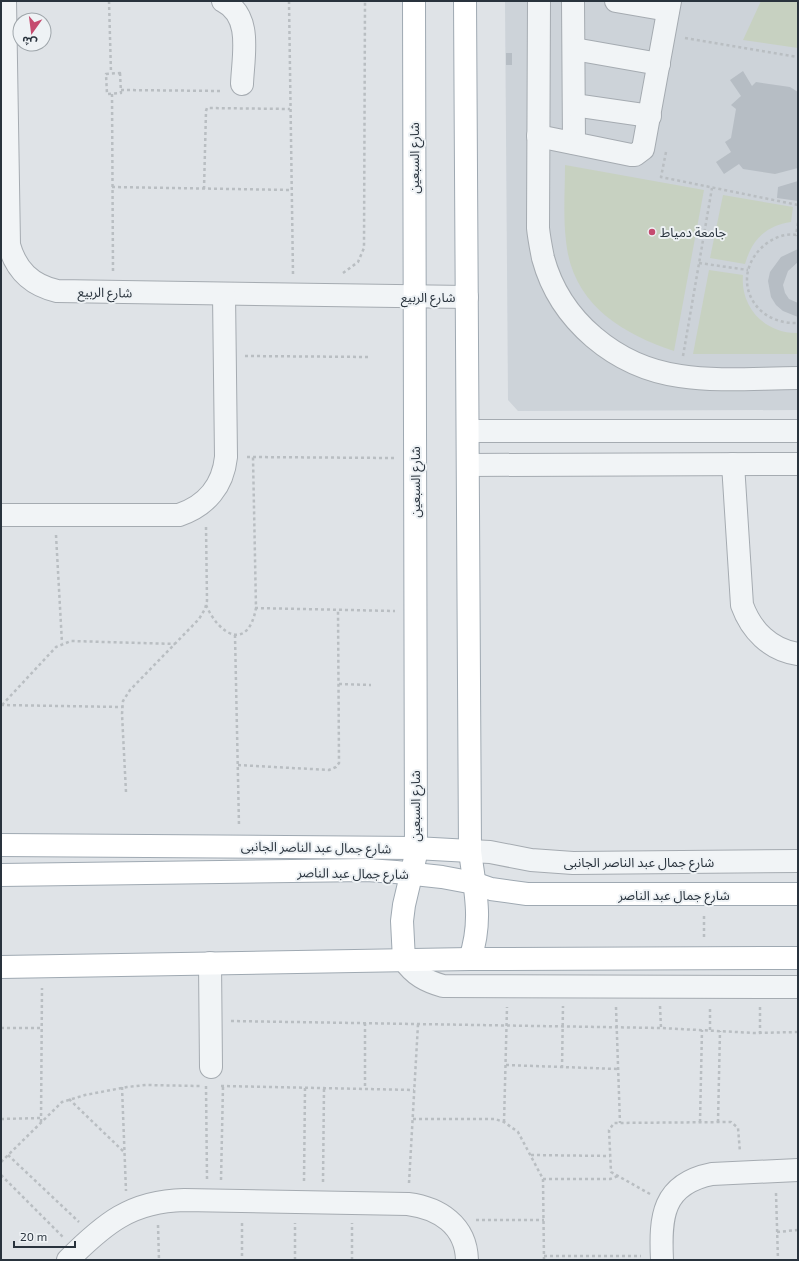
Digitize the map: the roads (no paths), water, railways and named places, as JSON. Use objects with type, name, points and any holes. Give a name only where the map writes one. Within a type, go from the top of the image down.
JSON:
[{"type":"main road","name":"شارع السبعين","points":[[404,960],[402,921],[404,905],[412,873],[415,848],[414,1]]},
{"type":"main road","points":[[465,1],[470,851],[474,883],[478,898],[478,921],[475,944],[470,959]]},
{"type":"main road","points":[[78,844],[79,875]]},
{"type":"main road","name":"شارع جمال عبد الناصر الجانبى","points":[[1,845],[78,844],[415,848],[470,851]]},
{"type":"main road","name":"شارع جمال عبد الناصر","points":[[1,875],[367,870],[412,873],[474,883],[491,889],[527,894],[798,894]]},
{"type":"main road","points":[[1,967],[470,959],[798,958]]},
{"type":"street","name":"شارع الربيع","points":[[5,1],[9,245],[12,256],[21,271],[28,278],[47,289],[57,291],[414,298],[467,297]]},
{"type":"street","points":[[223,1],[237,12],[243,27],[235,87]]},
{"type":"street","points":[[539,1],[538,228],[543,259],[554,287],[571,314],[591,336],[616,354],[644,368],[679,376],[704,378],[798,378]]},
{"type":"street","points":[[573,1],[574,143]]},
{"type":"street","points":[[538,136],[635,154],[643,149],[669,5],[616,1]]},
{"type":"street","points":[[574,49],[659,64]]},
{"type":"street","points":[[574,105],[650,116]]},
{"type":"street","points":[[1,515],[179,515],[188,512],[205,501],[218,486],[225,467],[226,457],[224,294]]},
{"type":"street","points":[[468,431],[798,431]]},
{"type":"street","points":[[733,464],[742,605],[746,616],[759,634],[780,649],[798,654]]},
{"type":"street","points":[[468,465],[798,464]]},
{"type":"street","name":"شارع جمال عبد الناصر الجانبى","points":[[470,851],[490,852],[531,860],[572,863],[798,861]]},
{"type":"street","points":[[404,960],[412,971],[420,977],[443,986],[798,987]]},
{"type":"street","points":[[210,963],[211,1081]]},
{"type":"street","points":[[662,1258],[662,1221],[668,1204],[676,1192],[692,1180],[712,1174],[798,1170]]},
{"type":"street","points":[[72,1255],[103,1226],[126,1212],[157,1202],[223,1200],[408,1204],[424,1206],[435,1210],[449,1221],[460,1235],[465,1246],[467,1260]]},
{"type":"place","name":"جامعة دمياط","points":[[652,232]]}]
